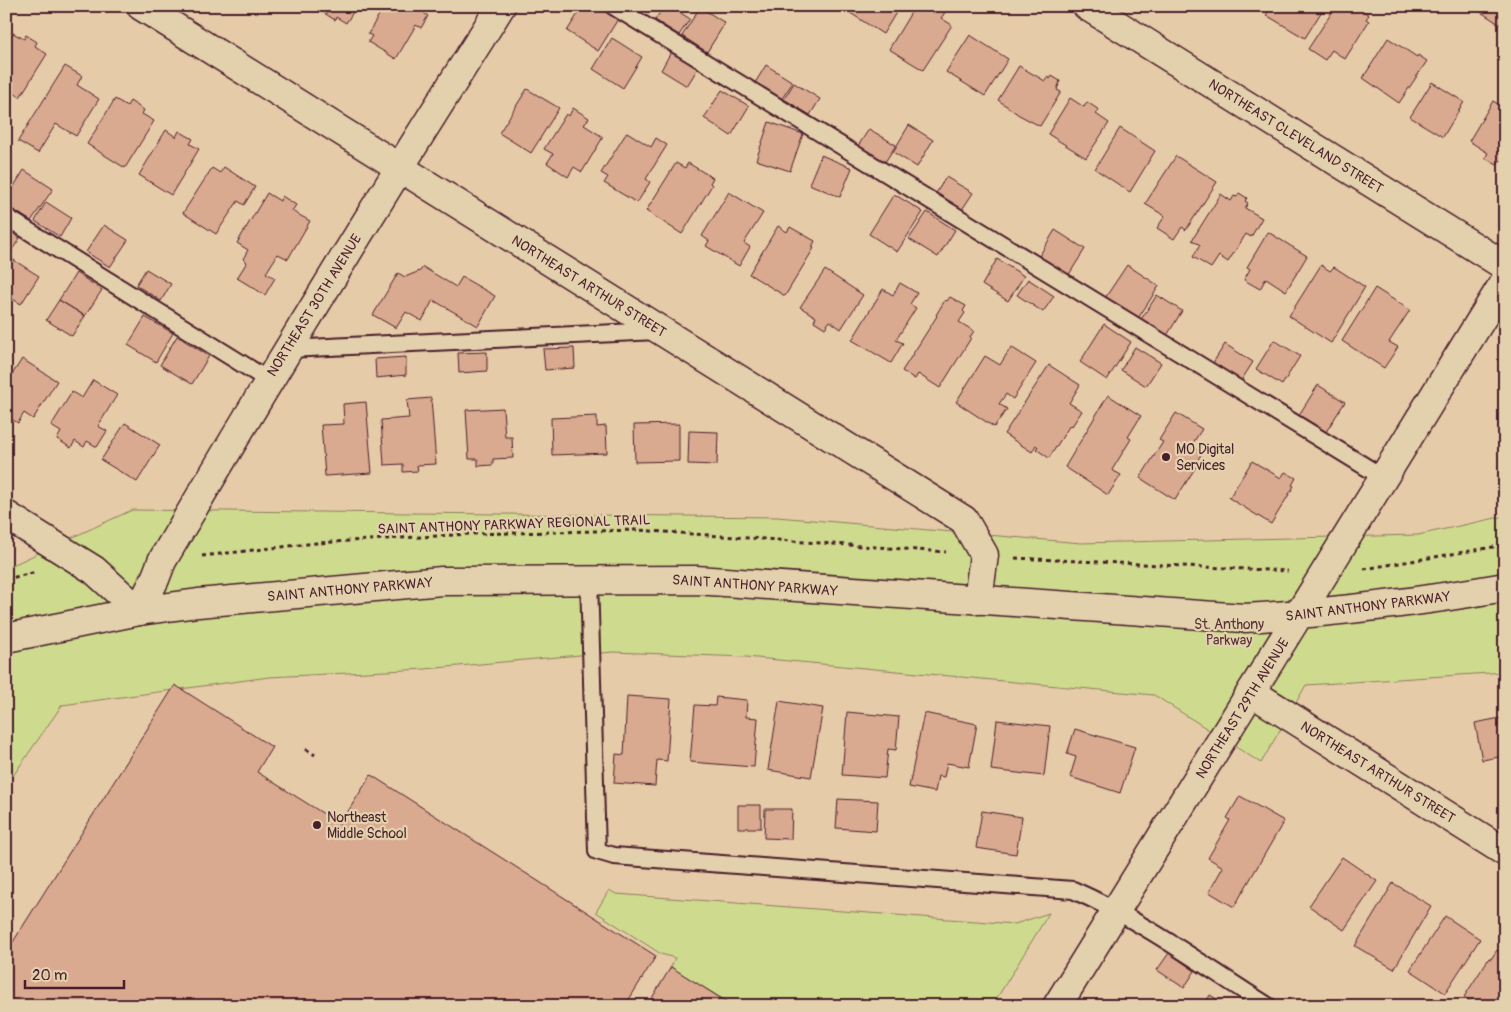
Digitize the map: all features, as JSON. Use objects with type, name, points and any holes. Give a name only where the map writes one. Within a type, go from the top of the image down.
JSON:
[{"type":"street","name":"NORTHEAST ARTHUR STREET","points":[[141,6],[964,520],[984,555],[978,600]]},
{"type":"street","name":"NORTHEAST 30TH AVENUE","points":[[139,611],[162,561],[268,380],[501,6]]},
{"type":"street","name":"NORTHEAST CLEVELAND STREET","points":[[1087,6],[1505,266]]},
{"type":"street","name":"NORTHEAST 29TH AVENUE","points":[[1056,1006],[1505,282]]},
{"type":"street","points":[[6,515],[94,570],[139,611]]},
{"type":"street","name":"SAINT ANTHONY PARKWAY","points":[[6,638],[139,611],[226,599],[442,581],[696,580],[1244,618],[1300,614],[1505,588]]},
{"type":"street","name":"NORTHEAST ARTHUR STREET","points":[[1251,692],[1505,852]]},
{"type":"lane","points":[[613,6],[1384,478]]},
{"type":"lane","points":[[6,217],[268,380]]},
{"type":"lane","points":[[288,349],[661,330]]},
{"type":"lane","points":[[589,580],[597,851],[614,856],[1073,890],[1115,911],[1268,1006]]},
{"type":"path","name":"SAINT ANTHONY PARKWAY REGIONAL TRAIL","points":[[198,556],[326,542],[471,534],[637,530],[952,552]]},
{"type":"path","points":[[1368,569],[1505,545]]},
{"type":"path","points":[[1008,558],[1279,572]]},
{"type":"path","points":[[6,579],[36,572]]},
{"type":"path","points":[[306,750],[315,755]]},
{"type":"green space","name":"St. Anthony Parkway","points":[[132,510],[777,517],[1081,543],[1418,535],[1505,516],[1505,672],[1306,685],[1261,763],[1154,695],[746,657],[613,652],[425,669],[269,677],[62,705],[6,786],[6,568]]},
{"type":"green space","points":[[609,890],[616,894],[1015,924],[1049,913],[992,1006],[734,1006],[671,967],[675,958],[661,954],[596,912]]},
{"type":"building","points":[[313,6],[357,6],[346,23],[336,17],[335,20]]},
{"type":"building","points":[[384,6],[418,6],[426,11],[424,13],[428,16],[421,28],[416,25],[396,59],[368,42],[372,36],[368,34]]},
{"type":"building","points":[[583,6],[597,6],[618,19],[598,51],[567,31]]},
{"type":"building","points":[[664,6],[670,6],[690,19],[679,35],[655,20]]},
{"type":"building","points":[[846,6],[900,6],[883,34],[844,9]]},
{"type":"building","points":[[915,6],[923,6],[929,10],[931,6],[938,6],[946,11],[941,18],[952,25],[923,70],[889,49]]},
{"type":"building","points":[[1272,6],[1325,6],[1305,38],[1266,15]]},
{"type":"building","points":[[1336,6],[1346,6],[1349,8],[1357,6],[1369,15],[1366,19],[1369,21],[1345,59],[1332,50],[1325,60],[1308,49]]},
{"type":"building","points":[[1478,6],[1505,6],[1504,27],[1476,9]]},
{"type":"building","points":[[700,7],[725,23],[707,52],[682,36]]},
{"type":"building","points":[[13,33],[24,39],[26,35],[37,42],[35,46],[47,54],[20,97],[6,88],[6,44]]},
{"type":"building","points":[[970,35],[1008,59],[985,96],[946,72]]},
{"type":"building","points":[[612,38],[642,57],[623,88],[593,69]]},
{"type":"building","points":[[1388,38],[1417,57],[1418,55],[1427,61],[1399,103],[1363,78]]},
{"type":"building","points":[[671,52],[698,68],[687,86],[661,70]]},
{"type":"building","points":[[766,65],[793,82],[781,100],[755,83]]},
{"type":"building","points":[[65,66],[82,76],[77,85],[99,99],[76,136],[56,124],[38,153],[18,141]]},
{"type":"building","points":[[1019,66],[1045,81],[1047,77],[1050,79],[1052,76],[1060,81],[1057,90],[1061,92],[1040,126],[1019,115],[998,100]]},
{"type":"building","points":[[1432,82],[1464,102],[1443,137],[1410,117]]},
{"type":"building","points":[[794,83],[820,99],[810,115],[784,99]]},
{"type":"building","points":[[527,89],[559,108],[531,153],[499,133]]},
{"type":"building","points":[[722,90],[749,106],[731,136],[704,118]]},
{"type":"building","points":[[1070,98],[1084,107],[1087,102],[1099,110],[1096,114],[1109,123],[1086,158],[1048,134]]},
{"type":"building","points":[[115,99],[127,106],[130,101],[144,110],[142,114],[154,121],[125,168],[87,144]]},
{"type":"building","points":[[1493,101],[1505,108],[1505,163],[1500,160],[1497,165],[1485,158],[1488,153],[1469,141]]},
{"type":"building","points":[[573,108],[589,118],[584,125],[603,137],[582,172],[574,167],[568,177],[547,163],[553,154],[544,149],[566,114],[569,116]]},
{"type":"building","points":[[769,122],[803,134],[790,171],[756,160]]},
{"type":"building","points":[[909,125],[933,140],[917,167],[893,152]]},
{"type":"building","points":[[1120,128],[1155,151],[1130,192],[1095,169]]},
{"type":"building","points":[[869,129],[896,145],[885,162],[858,146]]},
{"type":"building","points":[[166,130],[176,137],[179,131],[193,139],[190,144],[199,149],[171,195],[139,175]]},
{"type":"building","points":[[627,132],[651,147],[656,138],[667,145],[646,179],[650,182],[637,203],[604,183],[608,177],[601,173]]},
{"type":"building","points":[[821,155],[852,168],[840,197],[809,184]]},
{"type":"building","points":[[1176,156],[1217,182],[1186,230],[1182,227],[1174,239],[1157,228],[1165,216],[1145,204]]},
{"type":"building","points":[[676,163],[685,168],[688,163],[713,178],[710,183],[712,185],[682,234],[646,211]]},
{"type":"building","points":[[224,167],[255,187],[244,205],[238,201],[216,234],[183,213],[212,168],[220,173]]},
{"type":"building","points":[[24,170],[53,189],[31,221],[6,205],[6,199]]},
{"type":"building","points":[[946,177],[973,193],[961,211],[935,195]]},
{"type":"building","points":[[729,192],[763,213],[744,243],[750,247],[739,266],[706,246],[709,241],[702,236]]},
{"type":"building","points":[[267,193],[280,201],[282,196],[296,205],[292,211],[310,221],[288,259],[278,254],[266,273],[275,278],[265,295],[237,278],[247,262],[243,259],[248,250],[237,243]]},
{"type":"building","points":[[1239,193],[1247,198],[1245,201],[1248,203],[1245,208],[1262,218],[1251,237],[1246,234],[1228,262],[1219,256],[1211,268],[1193,257],[1200,245],[1192,240],[1221,194],[1231,201]]},
{"type":"building","points":[[894,194],[923,212],[897,252],[869,234]]},
{"type":"building","points":[[46,202],[71,218],[60,237],[35,221]]},
{"type":"building","points":[[927,212],[955,230],[938,257],[909,239]]},
{"type":"building","points":[[104,225],[128,240],[110,267],[86,252]]},
{"type":"building","points":[[778,226],[787,232],[790,227],[815,241],[812,247],[814,248],[785,296],[749,274]]},
{"type":"building","points":[[6,229],[20,238],[8,256],[6,255]]},
{"type":"building","points":[[1055,230],[1085,249],[1068,276],[1038,258]]},
{"type":"building","points":[[1268,232],[1307,256],[1286,291],[1266,278],[1260,289],[1244,280],[1250,269],[1247,267]]},
{"type":"building","points":[[12,259],[39,276],[21,304],[6,295],[6,268]]},
{"type":"building","points":[[997,259],[1024,276],[1008,301],[982,285]]},
{"type":"building","points":[[1127,265],[1159,286],[1137,320],[1105,298]]},
{"type":"building","points":[[1321,265],[1330,271],[1334,267],[1365,287],[1331,343],[1289,316]]},
{"type":"building","points":[[423,267],[456,287],[462,277],[495,296],[478,326],[433,300],[422,321],[406,312],[396,328],[373,315],[398,273],[405,277],[420,271]]},
{"type":"building","points":[[146,269],[171,284],[161,301],[136,285]]},
{"type":"building","points":[[825,270],[863,295],[841,329],[830,321],[825,328],[814,321],[816,317],[800,307]]},
{"type":"building","points":[[76,273],[102,290],[85,316],[59,300]]},
{"type":"building","points":[[1028,279],[1054,296],[1043,312],[1017,295]]},
{"type":"building","points":[[900,283],[917,293],[910,304],[916,308],[896,340],[903,343],[891,363],[852,340],[883,289],[893,295]]},
{"type":"building","points":[[1375,288],[1410,310],[1389,342],[1398,347],[1384,368],[1342,341]]},
{"type":"building","points":[[1157,295],[1182,311],[1166,337],[1140,321]]},
{"type":"building","points":[[950,297],[966,306],[963,311],[965,313],[959,322],[974,331],[940,388],[918,374],[915,379],[902,371],[945,300],[947,301]]},
{"type":"building","points":[[59,300],[85,316],[72,336],[46,320]]},
{"type":"building","points":[[145,317],[173,333],[156,362],[128,345]]},
{"type":"building","points":[[1104,324],[1131,342],[1107,380],[1080,362]]},
{"type":"building","points":[[177,336],[209,356],[192,384],[160,365]]},
{"type":"building","points":[[1274,340],[1300,356],[1282,385],[1256,369]]},
{"type":"building","points":[[1225,344],[1253,362],[1239,384],[1211,366]]},
{"type":"building","points":[[1011,347],[1036,363],[1013,399],[1006,394],[999,404],[1007,409],[994,427],[956,402],[985,356],[1000,365]]},
{"type":"building","points":[[1135,347],[1161,363],[1146,386],[1121,370]]},
{"type":"building","points":[[574,348],[575,368],[545,370],[543,349]]},
{"type":"building","points":[[487,352],[487,371],[459,373],[458,353]]},
{"type":"building","points":[[406,357],[406,375],[376,378],[375,359]]},
{"type":"building","points":[[22,359],[57,381],[33,419],[24,413],[18,423],[6,416],[6,384]]},
{"type":"building","points":[[1049,365],[1080,385],[1069,403],[1082,411],[1072,426],[1070,425],[1049,458],[1036,449],[1038,447],[1036,445],[1032,452],[1004,434]]},
{"type":"building","points":[[93,380],[117,395],[98,426],[107,431],[97,447],[87,441],[84,447],[75,441],[71,448],[57,439],[61,432],[51,426],[72,392],[82,398]]},
{"type":"building","points":[[1318,385],[1345,402],[1324,435],[1297,418]]},
{"type":"building","points":[[1108,395],[1141,416],[1128,437],[1131,439],[1112,470],[1121,475],[1108,495],[1065,467]]},
{"type":"building","points":[[431,398],[436,464],[417,465],[418,471],[403,472],[403,464],[384,465],[381,420],[409,418],[407,400]]},
{"type":"building","points":[[366,402],[372,473],[325,476],[321,425],[344,424],[343,404]]},
{"type":"building","points":[[503,408],[505,437],[512,437],[513,458],[493,459],[493,465],[478,466],[478,459],[469,459],[466,410]]},
{"type":"building","points":[[1176,413],[1202,429],[1191,446],[1202,453],[1197,461],[1199,462],[1175,500],[1140,478],[1163,442],[1159,440]]},
{"type":"building","points":[[597,416],[597,427],[606,426],[607,453],[552,455],[551,418]]},
{"type":"building","points":[[125,423],[160,445],[137,482],[101,460]]},
{"type":"building","points":[[679,424],[679,461],[635,462],[634,425]]},
{"type":"building","points":[[689,431],[718,432],[717,465],[688,464]]},
{"type":"building","points":[[1252,461],[1281,478],[1285,472],[1296,478],[1292,485],[1294,486],[1271,524],[1229,498]]},
{"type":"building","points":[[175,685],[272,747],[257,772],[340,824],[371,775],[656,956],[625,1006],[6,1006],[6,953]]},
{"type":"building","points":[[627,696],[671,699],[667,761],[657,760],[655,786],[614,783],[616,754],[624,755]]},
{"type":"building","points":[[716,697],[747,700],[746,717],[758,718],[754,767],[690,762],[695,705],[715,706]]},
{"type":"building","points":[[779,701],[823,708],[811,777],[768,770]]},
{"type":"building","points":[[847,712],[899,717],[896,750],[888,749],[885,778],[842,775]]},
{"type":"building","points":[[924,713],[977,724],[969,767],[947,763],[944,777],[938,776],[935,792],[909,787]]},
{"type":"building","points":[[1505,717],[1505,756],[1482,760],[1475,723]]},
{"type":"building","points":[[997,720],[1050,726],[1044,776],[991,770]]},
{"type":"building","points":[[1075,729],[1135,747],[1120,793],[1070,777],[1076,757],[1067,754]]},
{"type":"building","points":[[1240,796],[1284,821],[1234,907],[1209,892],[1223,867],[1208,858],[1230,820],[1227,818]]},
{"type":"building","points":[[838,799],[878,801],[876,831],[836,828]]},
{"type":"building","points":[[738,805],[761,805],[761,828],[738,828]]},
{"type":"building","points":[[765,809],[792,809],[791,839],[764,838]]},
{"type":"building","points":[[982,811],[1022,817],[1016,854],[976,848]]},
{"type":"building","points":[[1342,857],[1377,881],[1344,930],[1309,906]]},
{"type":"building","points":[[1393,883],[1431,906],[1394,969],[1355,946]]},
{"type":"building","points":[[1445,916],[1480,939],[1445,993],[1410,970]]},
{"type":"building","points":[[1497,950],[1505,955],[1505,1006],[1477,1006],[1464,997],[1489,958],[1491,959]]},
{"type":"building","points":[[1169,953],[1195,971],[1184,988],[1157,970]]},
{"type":"building","points":[[671,967],[733,1006],[647,1006]]},
{"type":"building","points":[[1210,995],[1228,1006],[1204,1006]]},
{"type":"place","name":"MO Digital Services","points":[[1166,457]]},
{"type":"place","name":"Northeast Middle School","points":[[317,825]]}]
